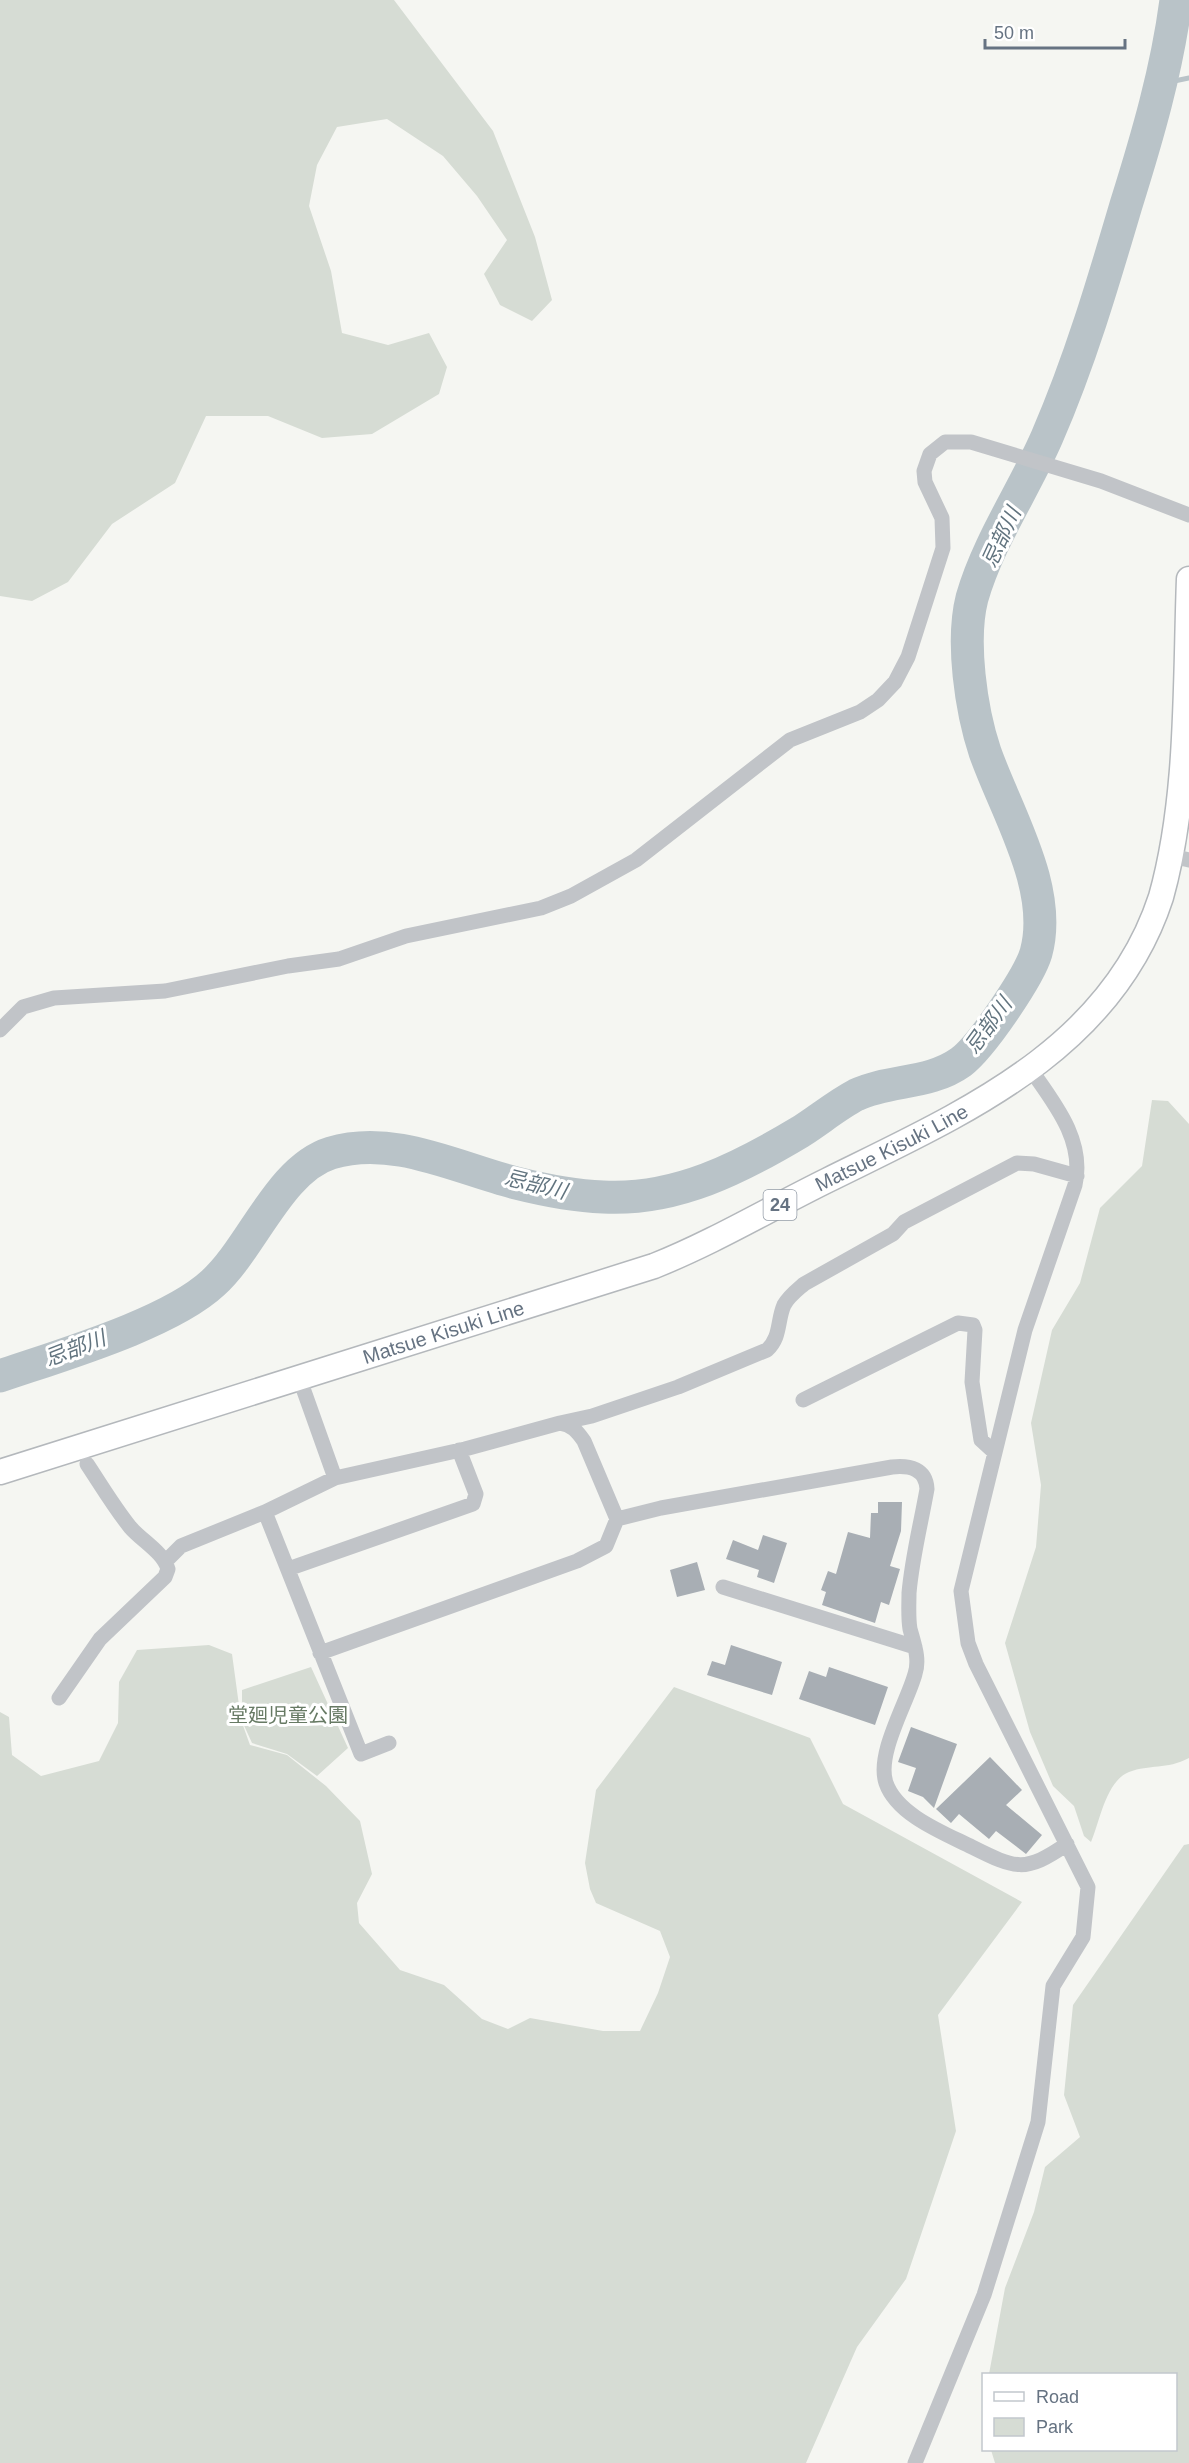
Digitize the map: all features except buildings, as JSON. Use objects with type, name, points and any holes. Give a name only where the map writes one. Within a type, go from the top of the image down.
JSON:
[{"type":"main road","name":"Matsue Kisuki Line","points":[[0,1472],[642,1269],[699,1248],[900,1145],[1031,1070],[1073,1035],[1124,976],[1147,936],[1181,858],[1181,793],[1189,579]]},
{"type":"street","points":[[0,1030],[23,1006],[54,998],[165,991],[288,966],[339,959],[406,936],[541,908],[571,896],[636,860],[790,740],[860,712],[878,700],[895,682],[908,657],[943,548],[944,530],[940,508],[925,482],[926,458],[938,446],[952,441],[972,442],[1101,481],[1189,515]]},
{"type":"street","points":[[915,2463],[984,2295],[1038,2122],[1053,1986],[1083,1937],[1088,1887],[968,1643],[961,1591],[993,1451],[1025,1330],[1077,1176],[1078,1156],[1066,1124],[1031,1070]]},
{"type":"street","points":[[166,1561],[181,1546],[265,1512],[335,1478],[459,1450],[592,1416],[660,1393],[768,1350],[775,1343],[783,1307],[792,1294],[804,1284],[893,1234],[904,1222],[1017,1163],[1034,1164],[1077,1176]]},
{"type":"street","points":[[803,1400],[958,1323],[966,1322],[973,1325],[975,1330],[972,1382],[981,1440],[993,1451]]},
{"type":"street","points":[[299,1377],[335,1478]]},
{"type":"street","points":[[320,1653],[591,1556],[606,1546],[617,1519],[584,1441],[569,1424],[560,1423]]},
{"type":"street","points":[[288,1569],[473,1504],[476,1494],[459,1450]]},
{"type":"street","points":[[59,1698],[99,1639],[165,1576],[168,1569],[166,1561],[129,1526],[87,1464]]},
{"type":"street","points":[[617,1519],[661,1508],[892,1467],[906,1466],[924,1475],[927,1489],[909,1592],[910,1627],[915,1647],[916,1674],[884,1769],[891,1794],[926,1822],[996,1859],[1017,1865],[1033,1865],[1067,1844]]},
{"type":"street","points":[[265,1512],[361,1754],[389,1743]]},
{"type":"street","points":[[723,1587],[915,1647]]},
{"type":"green space","points":[[0,0],[394,0],[493,131],[535,237],[552,300],[532,321],[500,305],[484,274],[507,240],[477,196],[443,156],[387,119],[337,127],[317,165],[309,206],[331,271],[342,333],[388,345],[429,333],[447,367],[439,394],[372,434],[322,438],[268,416],[206,416],[175,483],[112,524],[68,582],[32,601],[0,596]]},
{"type":"green space","points":[[1152,1100],[1168,1101],[1189,1124],[1189,1758],[1173,1764],[1129,1772],[1121,1777],[1109,1793],[1091,1842],[1084,1836],[1074,1806],[1053,1786],[1030,1732],[1005,1643],[1036,1547],[1041,1485],[1031,1423],[1052,1330],[1080,1283],[1100,1208],[1142,1166]]},
{"type":"green space","points":[[209,1645],[232,1654],[241,1720],[250,1745],[287,1755],[326,1786],[360,1821],[372,1874],[357,1903],[359,1923],[400,1970],[444,1985],[482,2019],[508,2029],[530,2018],[603,2031],[640,2031],[658,1993],[670,1957],[660,1931],[596,1903],[590,1889],[585,1863],[596,1790],[674,1687],[810,1738],[843,1804],[1022,1902],[938,2015],[956,2131],[906,2279],[857,2347],[806,2463],[0,2463],[0,1712],[9,1717],[12,1755],[41,1776],[99,1761],[118,1723],[119,1682],[137,1650]]},
{"type":"green space","name":"堂廻児童公園","points":[[311,1667],[348,1748],[317,1776],[287,1754],[252,1743],[242,1721],[242,1690]]},
{"type":"green space","points":[[1189,1844],[1189,2463],[995,2463],[991,2451],[1177,2451],[1177,2373],[989,2373],[1005,2288],[1034,2212],[1045,2167],[1080,2137],[1064,2095],[1073,2005],[1184,1845]]},
{"type":"waterway","name":"忌部川","points":[[0,1376],[81,1349],[142,1325],[194,1298],[227,1268],[281,1192],[296,1175],[313,1162],[331,1153],[354,1148],[401,1150],[425,1155],[516,1183],[559,1192],[603,1197],[656,1194],[706,1180],[754,1158],[800,1132],[856,1095],[882,1086],[936,1075],[961,1062],[970,1054],[992,1027],[1032,964],[1040,928],[1039,903],[1033,877],[1025,851],[985,752],[976,716],[969,675],[967,634],[972,598],[987,557],[1047,437],[1080,351],[1149,129],[1162,78],[1176,0]]},
{"type":"waterway","points":[[1160,84],[1189,78]]}]
